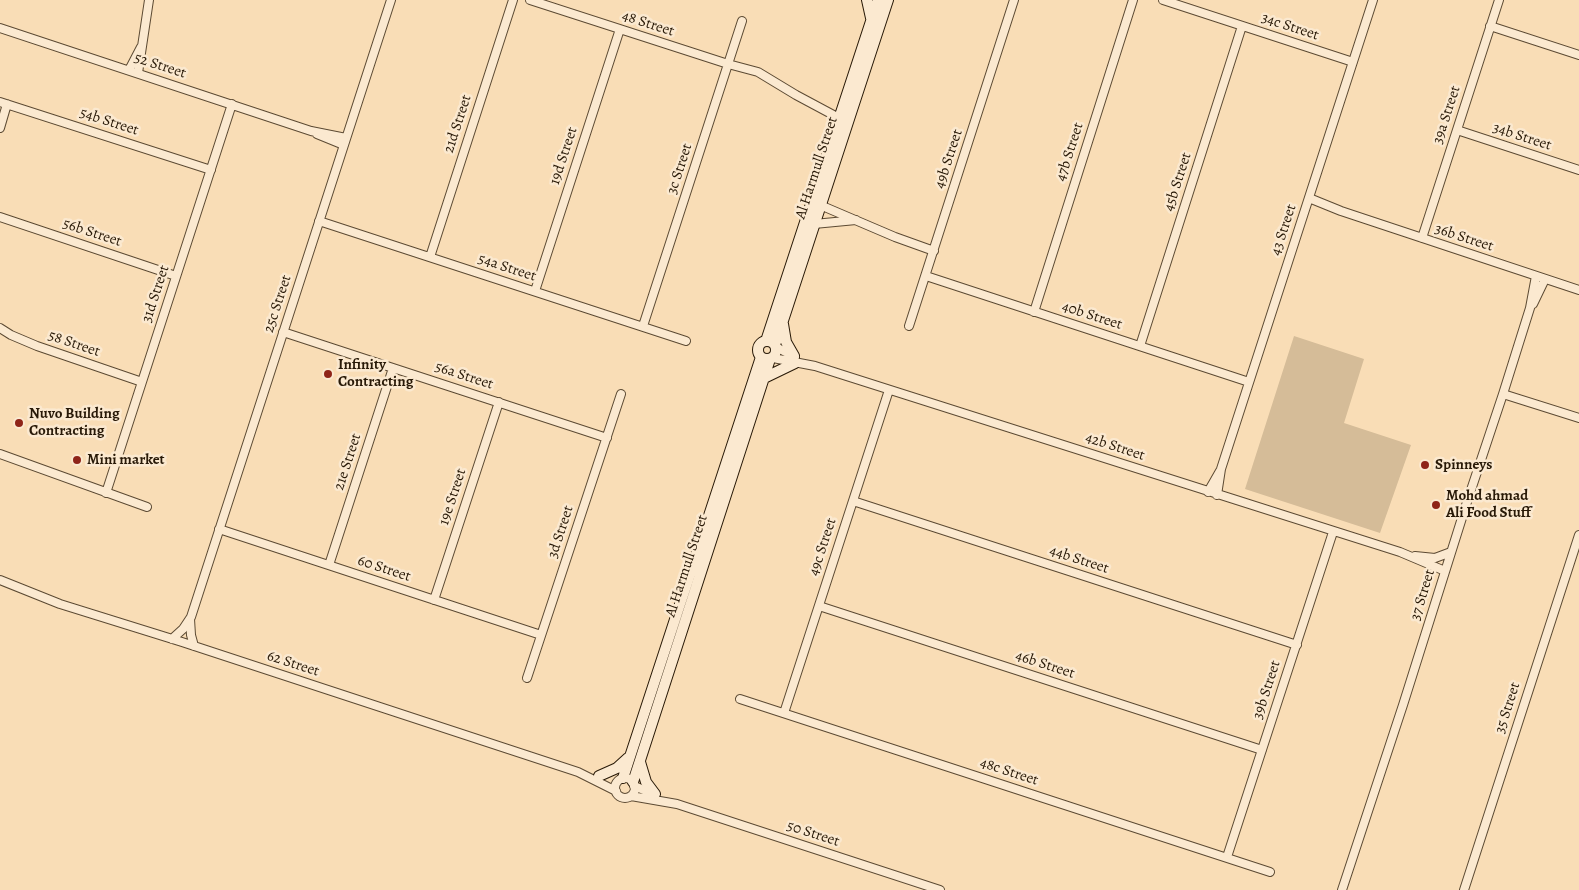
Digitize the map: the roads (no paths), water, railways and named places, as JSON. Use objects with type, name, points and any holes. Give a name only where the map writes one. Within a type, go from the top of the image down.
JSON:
[{"type":"street","points":[[138,73],[148,0]]},
{"type":"street","name":"25c Street","points":[[194,646],[190,629],[191,617],[391,0]]},
{"type":"street","name":"21d Street","points":[[430,258],[513,0]]},
{"type":"street","name":"48 Street","points":[[530,0],[758,72],[839,118]]},
{"type":"street","points":[[867,0],[871,21]]},
{"type":"street","name":"Al Harmull Street","points":[[772,344],[839,118],[878,0]]},
{"type":"street","name":"Al Harmull Street","points":[[772,344],[783,320],[888,0]]},
{"type":"street","name":"49b Street","points":[[909,326],[1014,0]]},
{"type":"street","name":"47b Street","points":[[1034,312],[1133,0]]},
{"type":"street","name":"34c Street","points":[[1162,0],[1353,62]]},
{"type":"street","name":"43 Street","points":[[1217,494],[1221,469],[1373,0]]},
{"type":"street","name":"39a Street","points":[[1422,238],[1499,0]]},
{"type":"street","name":"3c Street","points":[[643,326],[742,21]]},
{"type":"street","name":"45b Street","points":[[1140,346],[1242,26]]},
{"type":"street","points":[[1490,26],[1579,55]]},
{"type":"street","name":"52 Street","points":[[0,28],[345,141]]},
{"type":"street","name":"19d Street","points":[[535,291],[620,29]]},
{"type":"street","points":[[129,70],[141,48]]},
{"type":"street","points":[[0,128],[3,103]]},
{"type":"street","name":"54b Street","points":[[3,103],[210,170]]},
{"type":"street","name":"31d Street","points":[[106,493],[232,104]]},
{"type":"street","name":"34b Street","points":[[1457,130],[1579,170]]},
{"type":"street","name":"36b Street","points":[[1308,200],[1330,210],[1340,211],[1579,290]]},
{"type":"street","points":[[820,205],[895,237],[934,251]]},
{"type":"street","name":"56b Street","points":[[0,217],[176,276]]},
{"type":"street","points":[[814,224],[858,220]]},
{"type":"street","name":"54a Street","points":[[319,221],[686,341]]},
{"type":"street","name":"40b Street","points":[[926,276],[1249,382]]},
{"type":"street","name":"37 Street","points":[[1342,890],[1403,705],[1450,552],[1503,394],[1530,308],[1536,276]]},
{"type":"street","name":"37 Street","points":[[1530,308],[1545,279]]},
{"type":"street","points":[[764,378],[794,359],[784,335],[783,320]]},
{"type":"street","name":"58 Street","points":[[0,328],[23,341],[142,382]]},
{"type":"street","name":"56a Street","points":[[283,332],[607,438]]},
{"type":"street","points":[[762,342],[772,344],[776,353],[768,358],[758,351],[758,347],[762,342]]},
{"type":"street","name":"42b Street","points":[[772,344],[794,359],[1406,554],[1445,571]]},
{"type":"street","name":"Al Harmull Street","points":[[627,781],[764,378],[768,358]]},
{"type":"street","name":"Al Harmull Street","points":[[635,758],[768,358]]},
{"type":"street","name":"42b Street","points":[[768,358],[794,359]]},
{"type":"street","name":"21e Street","points":[[329,565],[393,368]]},
{"type":"street","name":"49c Street","points":[[784,714],[889,390]]},
{"type":"street","name":"3d Street","points":[[527,678],[621,394]]},
{"type":"street","points":[[1503,394],[1579,418]]},
{"type":"street","name":"19e Street","points":[[434,600],[499,402]]},
{"type":"street","points":[[0,454],[24,461],[147,507]]},
{"type":"street","name":"43 Street","points":[[1208,492],[1221,469]]},
{"type":"street","name":"44b Street","points":[[853,501],[1297,645]]},
{"type":"street","name":"60 Street","points":[[219,529],[541,635]]},
{"type":"street","name":"39b Street","points":[[1227,857],[1334,532]]},
{"type":"street","name":"35 Street","points":[[1464,890],[1579,535]]},
{"type":"street","name":"42b Street","points":[[1406,554],[1430,558],[1450,552]]},
{"type":"street","name":"62 Street","points":[[0,580],[60,604],[578,772],[627,781]]},
{"type":"street","name":"46b Street","points":[[819,606],[1262,750]]},
{"type":"street","name":"25c Street","points":[[172,639],[183,629],[191,617]]},
{"type":"street","name":"48c Street","points":[[740,699],[1270,872]]},
{"type":"street","points":[[599,776],[635,758],[646,782],[655,794]]},
{"type":"street","name":"62 Street","points":[[578,772],[616,791]]},
{"type":"street","points":[[627,781],[634,790],[631,796],[621,797],[616,791],[615,786],[627,781]]},
{"type":"street","name":"50 Street","points":[[627,781],[677,804],[940,890]]},
{"type":"street","name":"50 Street","points":[[631,796],[677,804]]},
{"type":"place","name":"Infinity Contracting","points":[[328,374]]},
{"type":"place","name":"Nuvo Building Contracting","points":[[19,423]]},
{"type":"place","name":"Mini market","points":[[77,460]]},
{"type":"place","name":"Spinneys","points":[[1425,465]]},
{"type":"place","name":"Mohd ahmad Ali Food Stuff","points":[[1436,505]]}]
